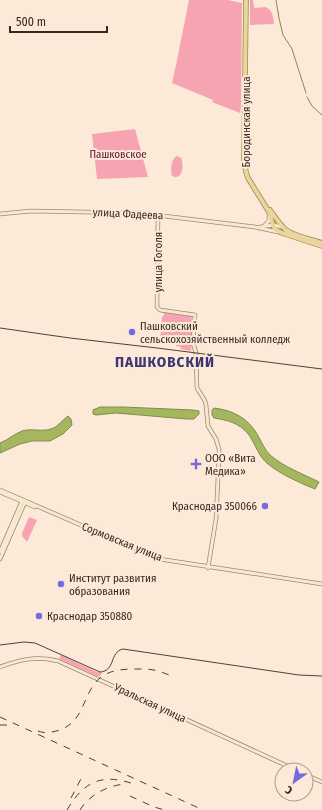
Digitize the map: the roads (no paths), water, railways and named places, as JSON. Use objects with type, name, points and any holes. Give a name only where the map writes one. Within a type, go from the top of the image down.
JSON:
[{"type":"main road","name":"Бородинская улица","points":[[247,0],[244,161],[248,178],[269,212],[273,225]]},
{"type":"main road","name":"Бородинская улица","points":[[247,0],[246,166],[249,178],[275,217],[285,229]]},
{"type":"main road","name":"улица Фадеева","points":[[0,214],[31,211],[139,213],[255,227]]},
{"type":"main road","points":[[263,227],[269,221],[269,212]]},
{"type":"main road","name":"улица Гоголя","points":[[158,216],[157,308],[160,310],[195,315],[193,343],[196,353],[197,386],[198,391],[203,397],[206,405],[208,426],[216,439],[218,449],[219,457],[216,519],[208,568]]},
{"type":"main road","points":[[273,225],[275,229],[282,233]]},
{"type":"main road","points":[[255,227],[273,225],[279,226],[294,234],[315,242]]},
{"type":"main road","points":[[255,227],[322,244]]},
{"type":"main road","name":"Сормовская улица","points":[[0,491],[159,561],[322,585]]},
{"type":"main road","points":[[0,552],[24,501]]},
{"type":"main road","points":[[0,559],[24,501]]},
{"type":"main road","name":"Уральская улица","points":[[0,667],[14,661],[30,658],[58,661],[278,762]]},
{"type":"waterway","points":[[276,0],[283,35],[292,49],[306,93]]},
{"type":"waterway","points":[[307,97],[312,106],[322,115]]},
{"type":"tram line","points":[[0,328],[322,369]]},
{"type":"tram line","points":[[0,645],[24,642],[35,643],[100,672],[105,671],[111,665],[116,654],[123,649],[299,675],[322,676]]},
{"type":"railway","points":[[38,731],[52,732],[68,726],[75,720],[94,684],[104,675],[113,671],[123,669],[146,669],[156,670],[172,676]]},
{"type":"railway","points":[[0,717],[203,810]]},
{"type":"railway","points":[[0,725],[14,725]]},
{"type":"railway","points":[[71,798],[83,775]]},
{"type":"railway","points":[[67,810],[80,792],[95,782],[112,779],[134,784]]},
{"type":"railway","points":[[80,810],[94,795],[112,786],[126,784]]},
{"type":"railway","points":[[130,796],[154,807],[165,810]]},
{"type":"place","name":"Пашковский сельскохозяйственный колледж","points":[[132,332]]},
{"type":"place","name":"ООО «Вита Медика»","points":[[196,464]]},
{"type":"place","name":"Краснодар 350066","points":[[265,506]]},
{"type":"place","name":"Институт развития образования","points":[[61,584]]},
{"type":"place","name":"Краснодар 350880","points":[[39,616]]},
{"type":"district","name":"ПАШКОВСКИЙ","points":[[165,362]]},
{"type":"park label","name":"Пашковское","points":[[118,154]]}]
